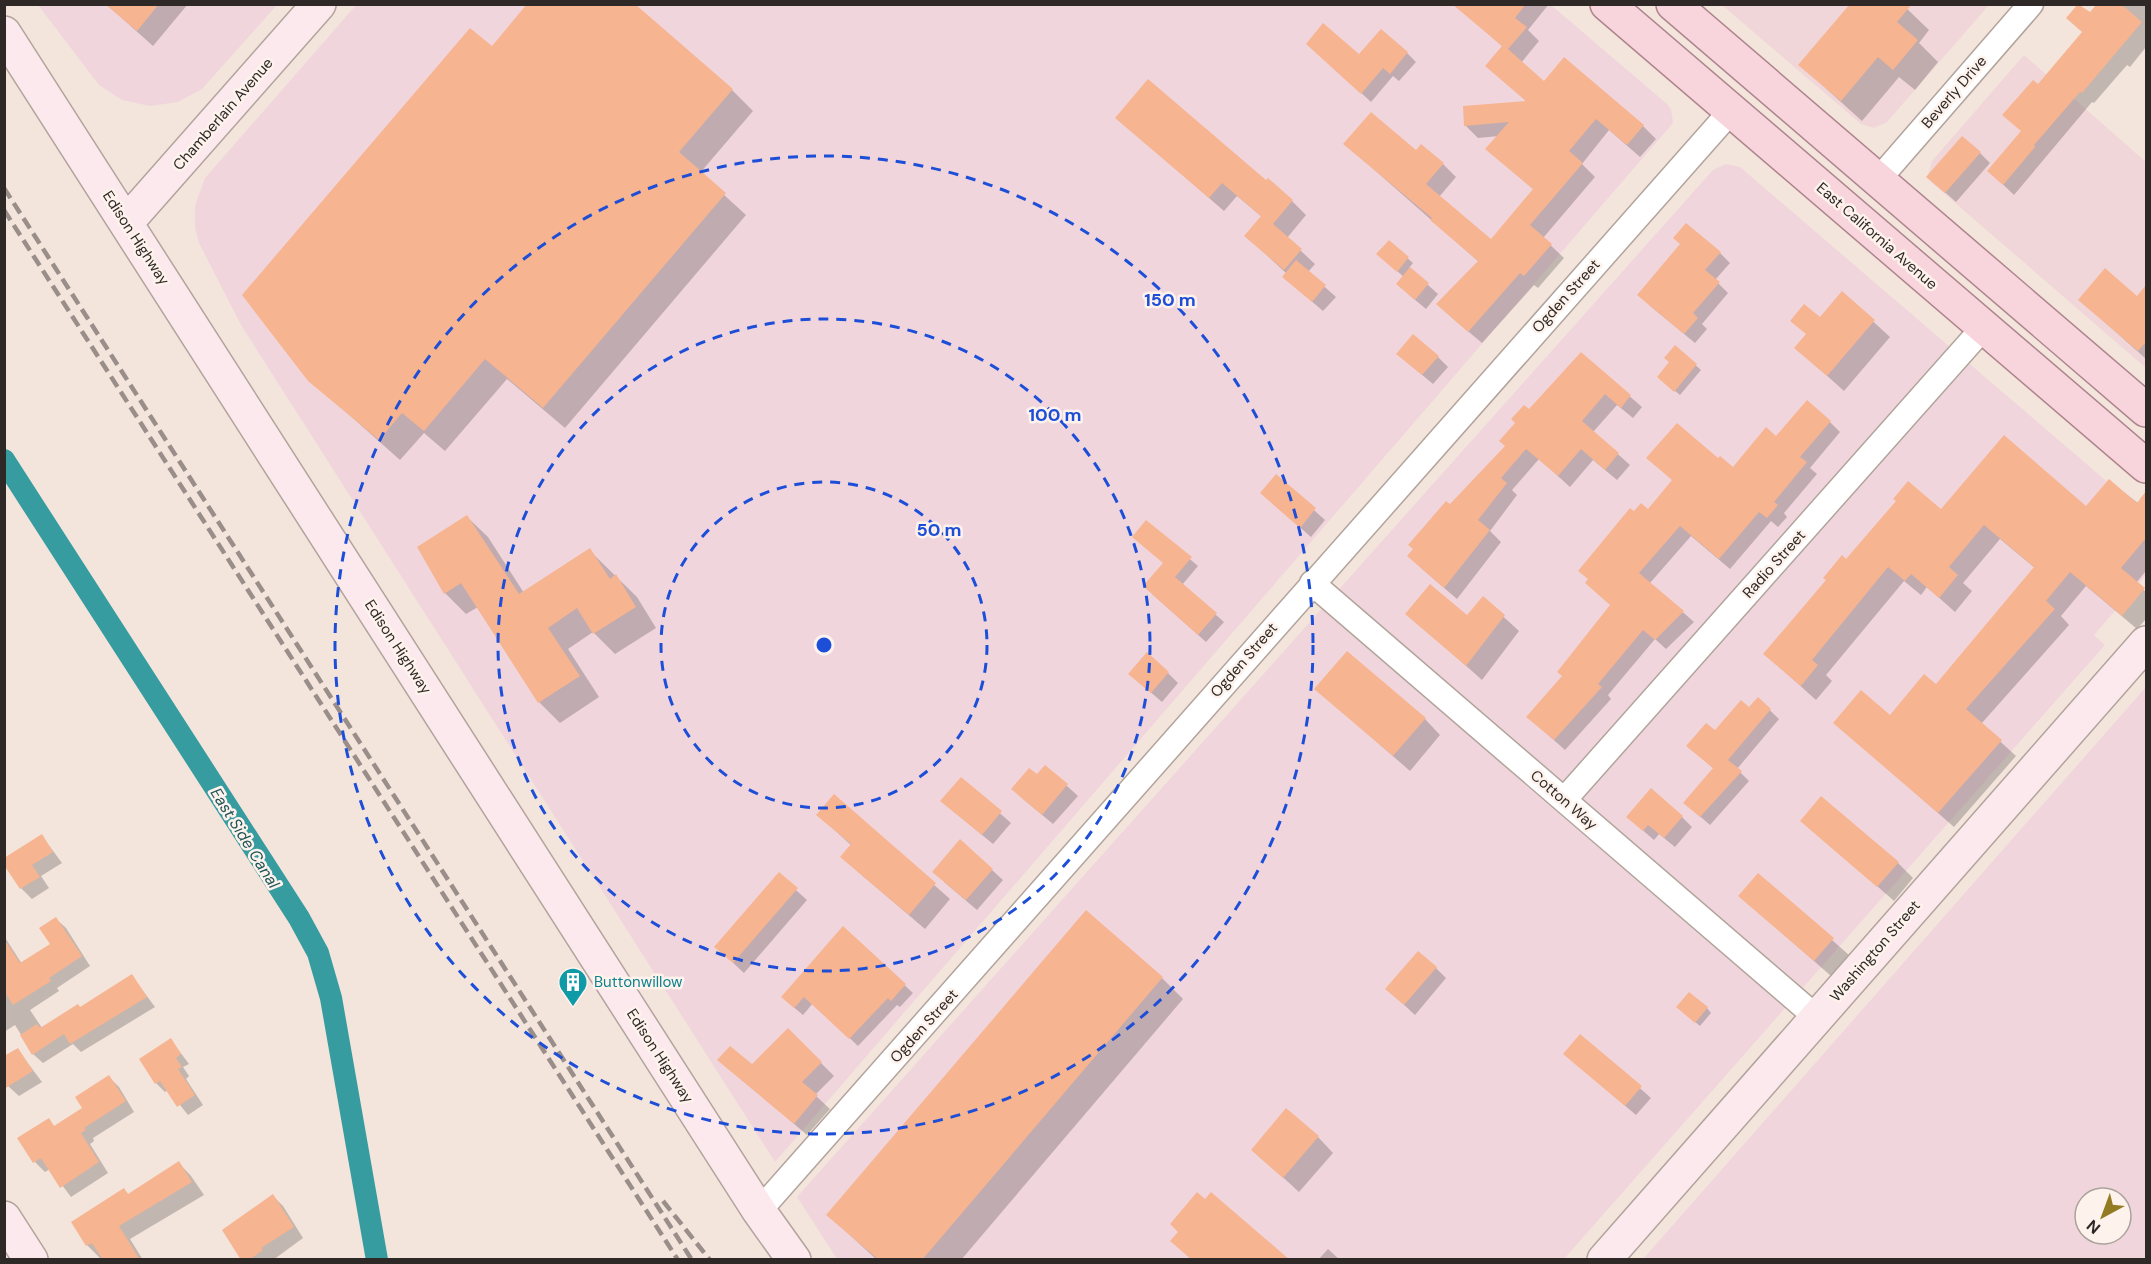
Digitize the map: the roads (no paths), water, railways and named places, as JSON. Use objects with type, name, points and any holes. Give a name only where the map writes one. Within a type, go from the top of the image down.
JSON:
[{"type":"main road","name":"Chamberlain Avenue","points":[[126,223],[319,4]]},
{"type":"main road","name":"East California Avenue","points":[[1607,4],[2146,466]]},
{"type":"main road","points":[[1673,4],[2146,410]]},
{"type":"main road","name":"Edison Highway","points":[[4,33],[759,1211],[794,1260]]},
{"type":"main road","name":"Washington Street","points":[[1604,1260],[2146,643]]},
{"type":"main road","points":[[4,1218],[31,1260]]},
{"type":"street","name":"Beverly Drive","points":[[1878,180],[2031,4]]},
{"type":"street","name":"Ogden Street","points":[[759,1211],[1731,111]]},
{"type":"street","name":"Radio Street","points":[[1564,800],[1984,327]]},
{"type":"street","name":"Cotton Way","points":[[1312,583],[1816,1017]]},
{"type":"waterway","name":"East Side Canal","points":[[4,460],[299,918],[318,953],[331,998],[377,1260]]},
{"type":"railway","points":[[4,188],[692,1260]]},
{"type":"railway","points":[[4,210],[678,1260]]},
{"type":"railway","points":[[663,1201],[710,1260]]},
{"type":"place","name":"Buttonwillow","points":[[573,1008]]}]
